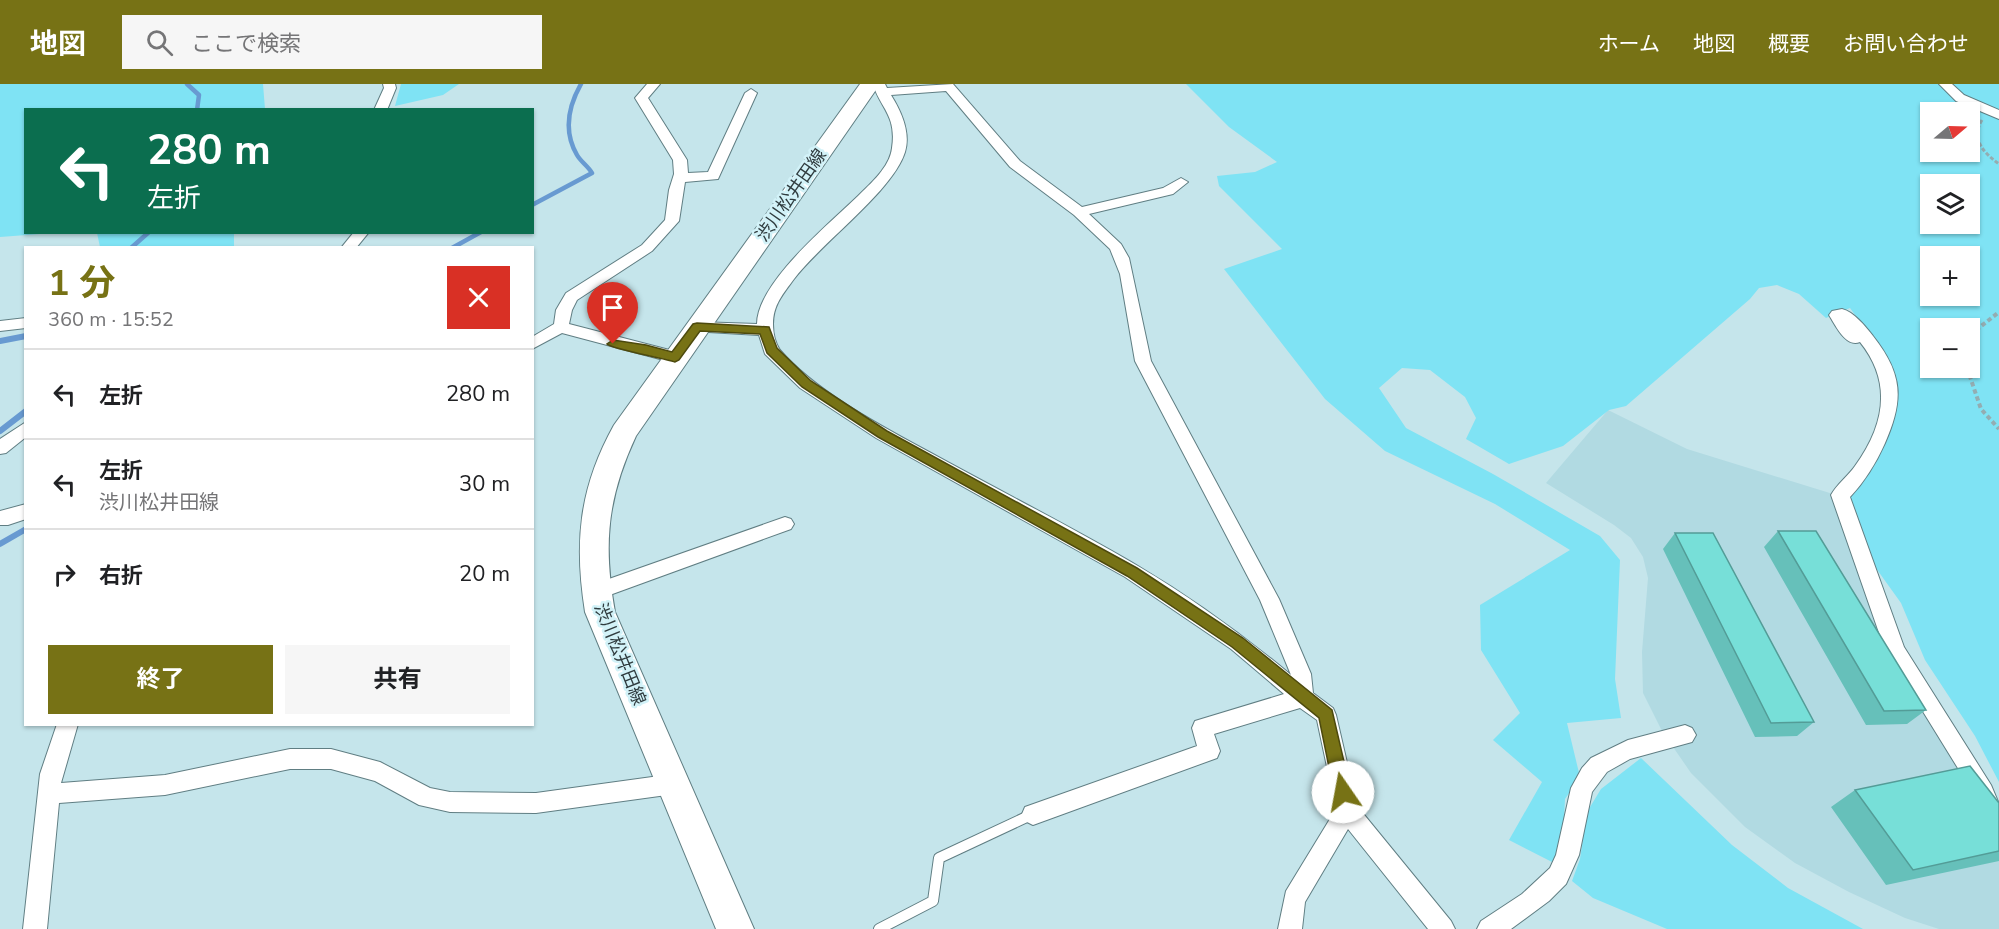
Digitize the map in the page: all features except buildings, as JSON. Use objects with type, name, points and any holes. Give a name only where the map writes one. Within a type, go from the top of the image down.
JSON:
[{"type":"main road","name":"渋川松井田線","points":[[735,929],[600,612],[591,547],[602,482],[624,432],[697,327],[877,87]]},
{"type":"street","points":[[381,108],[390,88],[389,84]]},
{"type":"street","points":[[561,327],[564,310],[571,297],[647,248],[672,221],[680,178],[680,160],[641,98],[654,84]]},
{"type":"street","points":[[1945,84],[1960,98],[1994,114]]},
{"type":"street","points":[[877,87],[949,87],[1015,164],[1079,212],[1116,247],[1122,258],[1143,361],[1269,599],[1300,674],[1303,698]]},
{"type":"street","points":[[877,87],[894,110],[899,126],[899,150],[891,167],[873,189],[800,261],[782,283],[765,312],[765,330],[771,350],[806,384],[882,434],[1132,572],[1238,643],[1326,715],[1347,811],[1443,929]]},
{"type":"street","points":[[680,178],[713,176],[751,93]]},
{"type":"street","points":[[1079,212],[1168,191],[1181,182]]},
{"type":"street","points":[[350,246],[360,234]]},
{"type":"street","points":[[1854,339],[1837,315],[1842,315],[1852,322],[1882,362],[1890,385],[1890,410],[1869,462],[1840,495],[1895,650],[1980,784],[1999,830]]},
{"type":"street","points":[[0,326],[24,322]]},
{"type":"street","points":[[534,343],[561,327],[613,344],[646,349],[675,357]]},
{"type":"street","points":[[697,327],[765,330]]},
{"type":"street","points":[[0,448],[24,430]]},
{"type":"street","points":[[0,518],[8,518],[24,512]]},
{"type":"street","points":[[596,592],[786,524]]},
{"type":"street","points":[[1033,814],[1209,751],[1203,728],[1303,698]]},
{"type":"street","points":[[35,929],[51,774],[67,726]]},
{"type":"street","points":[[1489,929],[1536,898],[1563,870],[1582,789],[1596,767],[1613,756],[1685,735]]},
{"type":"street","points":[[49,794],[165,785],[290,759],[331,759],[380,772],[427,798],[450,802],[536,803],[674,784]]},
{"type":"street","points":[[1290,929],[1294,899],[1347,811]]},
{"type":"lane","points":[[879,929],[933,901],[939,858],[1033,814]]},
{"type":"path","points":[[1994,114],[1978,125],[1977,140],[1983,153],[1999,164]]},
{"type":"path","points":[[1980,326],[1999,312]]},
{"type":"path","points":[[1970,378],[1981,409],[1999,429]]},
{"type":"shaded area","points":[[0,84],[263,84],[265,108],[24,108],[24,234],[40,234],[0,237]]},
{"type":"shaded area","points":[[401,84],[459,84],[443,95],[395,106]]},
{"type":"shaded area","points":[[1186,84],[1999,84],[1999,782],[1975,736],[1925,660],[1901,603],[1873,564],[1846,496],[1896,386],[1892,366],[1850,308],[1826,318],[1799,294],[1777,285],[1759,288],[1750,299],[1626,406],[1609,410],[1563,446],[1509,464],[1466,439],[1476,418],[1465,397],[1430,370],[1402,368],[1379,388],[1406,428],[1493,474],[1600,536],[1620,560],[1615,679],[1621,718],[1567,723],[1580,777],[1565,799],[1563,838],[1554,863],[1509,840],[1542,782],[1493,740],[1520,713],[1481,650],[1480,605],[1570,550],[1495,504],[1385,451],[1325,399],[1224,269],[1282,249],[1219,186],[1217,176],[1255,172],[1277,162],[1229,127]]},
{"type":"shaded area","points":[[97,234],[234,234],[234,246],[100,246]]},
{"type":"shaded area","points":[[1608,410],[1687,449],[1833,494],[1877,620],[1999,839],[1999,929],[1939,929],[1905,918],[1849,892],[1795,863],[1745,827],[1691,773],[1662,731],[1643,693],[1642,652],[1648,578],[1643,557],[1631,538],[1614,525],[1546,483]]},
{"type":"shaded area","points":[[1641,758],[1732,845],[1788,888],[1863,929],[1667,929],[1593,898],[1572,881],[1580,859],[1587,812],[1601,789]]},
{"type":"waterway","points":[[187,84],[199,95],[197,108]]},
{"type":"waterway","points":[[534,204],[592,173],[577,155],[570,137],[570,110],[581,84]]},
{"type":"waterway","points":[[133,246],[147,234]]},
{"type":"waterway","points":[[456,246],[477,234]]},
{"type":"waterway","points":[[0,341],[24,336]]},
{"type":"waterway","points":[[0,431],[24,413]]},
{"type":"waterway","points":[[0,544],[24,530]]},
{"type":"route","points":[[613,344],[646,349],[675,357],[697,327],[765,330],[771,350],[806,384],[882,434],[1132,572],[1238,643],[1326,715],[1343,792]]}]
